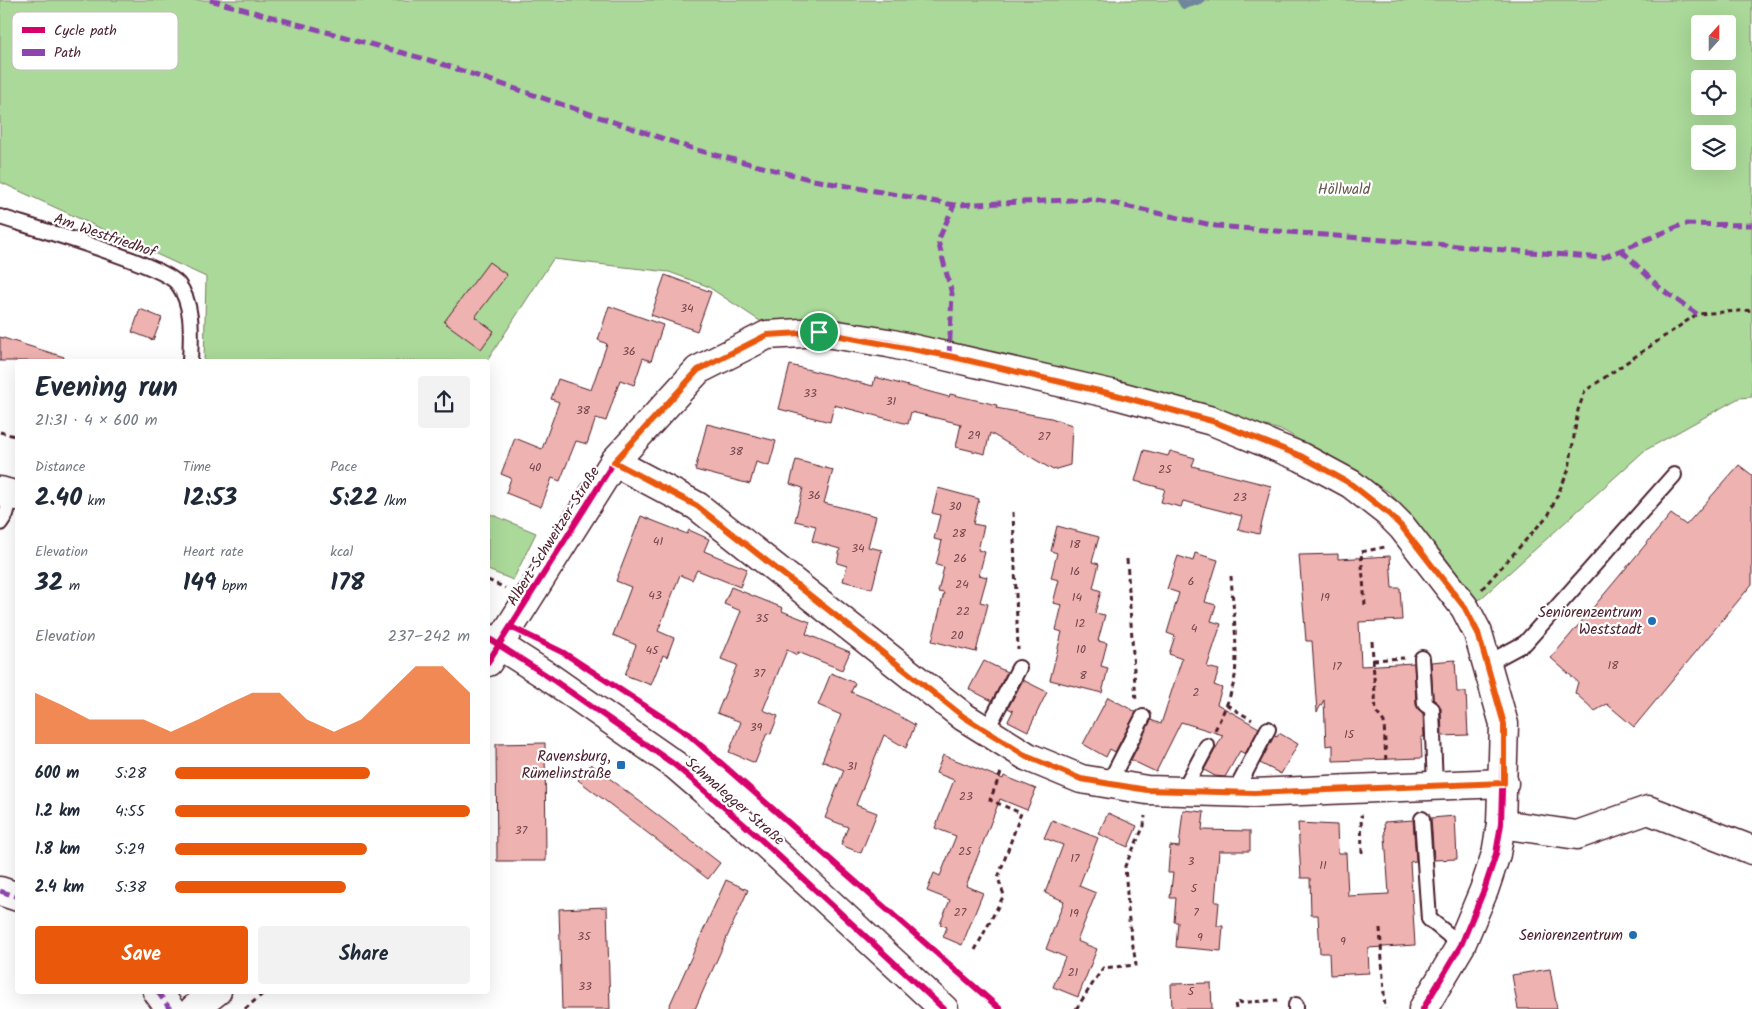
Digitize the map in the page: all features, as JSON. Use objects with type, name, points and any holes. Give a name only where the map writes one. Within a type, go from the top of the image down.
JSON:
[{"type":"street","name":"Albert-Schweitzer-Straße","points":[[491,649],[614,462],[698,370],[767,335],[819,332],[949,356],[1116,395],[1212,421],[1301,456],[1351,484],[1388,513],[1402,527],[1465,608],[1478,633],[1504,724],[1504,783],[1501,824],[1496,854],[1484,890],[1461,945],[1422,1009]]},
{"type":"street","points":[[614,462],[697,506],[964,717],[1028,757],[1081,779],[1147,790],[1235,792],[1504,783]]},
{"type":"street","name":"Schmalegger Straße","points":[[491,649],[557,682],[675,765],[755,834],[944,1009]]},
{"type":"street","points":[[1501,824],[1577,834],[1648,810],[1752,850]]},
{"type":"street","points":[[0,891],[15,896]]},
{"type":"street","points":[[159,994],[170,1009]]},
{"type":"street","points":[[194,1009],[213,994]]},
{"type":"lane","name":"Am Westfriedhof","points":[[0,217],[150,266],[166,274],[177,283],[186,300],[190,318],[190,359]]},
{"type":"lane","points":[[1488,663],[1525,643],[1674,475]]},
{"type":"lane","points":[[0,523],[6,514],[10,494]]},
{"type":"lane","points":[[1422,658],[1425,704],[1432,709],[1435,786]]},
{"type":"lane","points":[[986,731],[1019,668]]},
{"type":"lane","points":[[1109,784],[1143,718]]},
{"type":"lane","points":[[1235,792],[1268,729]]},
{"type":"lane","points":[[1183,791],[1207,746]]},
{"type":"lane","points":[[1422,820],[1429,919],[1461,945]]},
{"type":"path","points":[[1465,608],[1549,514],[1569,468],[1578,410],[1585,391],[1698,314],[1752,310]]},
{"type":"path","points":[[0,432],[15,436]]},
{"type":"path","points":[[1014,512],[1019,668]]},
{"type":"path","points":[[1365,605],[1361,552],[1384,549],[1402,527]]},
{"type":"path","points":[[1126,559],[1136,707],[1143,718]]},
{"type":"path","points":[[1207,746],[1227,705],[1235,676],[1231,576]]},
{"type":"path","points":[[1372,641],[1376,712],[1384,722],[1387,788]]},
{"type":"path","points":[[1373,660],[1422,658]]},
{"type":"path","points":[[1227,705],[1268,729]]},
{"type":"path","points":[[975,950],[1004,895],[998,878],[1021,813],[990,800],[1012,746]]},
{"type":"path","points":[[1076,1009],[1103,968],[1136,964],[1129,921],[1125,866],[1144,826],[1147,790]]},
{"type":"path","points":[[1362,853],[1361,816],[1370,816]]},
{"type":"path","points":[[1380,928],[1385,1009]]},
{"type":"path","points":[[245,1009],[262,994]]},
{"type":"path","points":[[1236,1009],[1235,1003],[1295,999],[1296,1007]]},
{"type":"green space","name":"Höllwald","points":[[0,0],[1752,0],[1752,397],[1739,398],[1644,451],[1478,601],[1442,553],[1389,492],[1284,431],[1033,362],[889,330],[760,321],[707,286],[669,272],[553,259],[488,359],[204,359],[206,277],[0,182]]},
{"type":"green space","points":[[490,514],[536,533],[513,580],[490,571]]},
{"type":"building","points":[[489,262],[507,275],[475,317],[494,331],[481,349],[444,322]]},
{"type":"building","points":[[665,275],[711,292],[697,331],[651,315]]},
{"type":"building","points":[[609,306],[663,325],[651,361],[643,358],[634,385],[620,380],[606,421],[596,418],[587,444],[576,441],[560,481],[552,478],[541,507],[506,493],[511,478],[501,474],[515,438],[542,449],[559,402],[551,399],[558,379],[591,390],[607,344],[598,340]]},
{"type":"building","points":[[140,309],[162,318],[153,340],[132,332]]},
{"type":"building","points":[[0,337],[64,357],[64,359],[15,359],[15,361],[0,361]]},
{"type":"building","points":[[790,365],[873,386],[875,377],[949,397],[950,394],[997,405],[996,408],[1051,418],[1072,425],[1070,465],[1053,470],[990,433],[985,454],[956,447],[961,424],[911,412],[908,424],[834,405],[830,422],[779,409]]},
{"type":"building","points":[[707,424],[776,441],[769,466],[756,462],[750,484],[695,470]]},
{"type":"building","points":[[1144,450],[1168,456],[1170,451],[1195,458],[1192,466],[1271,486],[1259,534],[1238,529],[1242,516],[1183,501],[1181,507],[1161,502],[1165,489],[1135,481]]},
{"type":"building","points":[[796,460],[833,470],[824,503],[876,516],[868,547],[882,550],[872,589],[843,581],[847,566],[837,563],[840,549],[812,541],[816,526],[795,521],[803,488],[790,484]]},
{"type":"building","name":"Seniorenzentrum Weststadt","points":[[1739,465],[1752,475],[1752,584],[1634,727],[1607,704],[1595,711],[1575,693],[1578,682],[1551,658],[1671,514],[1686,525]]},
{"type":"building","points":[[938,488],[979,499],[973,524],[984,526],[978,550],[985,552],[979,575],[987,577],[980,602],[988,604],[976,652],[932,641],[944,593],[938,592],[944,567],[936,565],[942,541],[934,539],[940,515],[932,513]]},
{"type":"building","points":[[641,516],[687,534],[689,530],[709,539],[704,551],[747,569],[740,587],[697,570],[692,580],[680,575],[658,631],[674,638],[667,657],[663,655],[651,685],[625,675],[636,645],[613,635],[631,587],[616,581]]},
{"type":"building","points":[[1057,526],[1099,537],[1092,562],[1099,564],[1093,588],[1101,591],[1095,613],[1105,615],[1098,641],[1107,643],[1101,666],[1108,668],[1102,693],[1050,680],[1062,632],[1056,630],[1062,605],[1053,603],[1059,580],[1051,578],[1057,553],[1051,551]]},
{"type":"building","points":[[1195,553],[1218,560],[1205,602],[1216,605],[1211,621],[1221,624],[1207,667],[1219,670],[1214,685],[1222,688],[1217,704],[1259,728],[1245,754],[1240,751],[1225,777],[1215,776],[1204,770],[1223,735],[1181,722],[1156,772],[1131,760],[1151,720],[1161,724],[1182,659],[1169,654],[1175,636],[1167,633],[1179,593],[1167,589],[1178,556],[1193,561]]},
{"type":"building","points":[[1338,554],[1338,559],[1390,556],[1392,588],[1400,588],[1402,620],[1359,622],[1361,666],[1414,663],[1416,705],[1423,714],[1424,737],[1421,737],[1422,758],[1333,761],[1333,745],[1326,746],[1324,700],[1317,712],[1312,641],[1306,641],[1299,555]]},
{"type":"building","points":[[731,587],[783,608],[782,611],[810,622],[806,634],[850,652],[842,670],[798,652],[797,655],[787,650],[763,710],[778,716],[771,734],[767,733],[755,763],[729,752],[741,722],[717,713],[737,665],[721,659],[741,611],[724,604]]},
{"type":"building","points":[[1455,660],[1457,692],[1466,692],[1468,735],[1442,736],[1441,708],[1433,699],[1431,662]]},
{"type":"building","points":[[984,661],[1007,672],[992,701],[969,689]]},
{"type":"building","points":[[831,673],[855,683],[851,692],[873,701],[915,725],[906,748],[884,735],[856,805],[877,813],[861,853],[841,845],[848,827],[825,818],[844,770],[822,761],[841,715],[818,705]]},
{"type":"building","points":[[1023,680],[1047,692],[1028,731],[1008,721],[1013,711],[1008,708]]},
{"type":"building","points":[[1108,697],[1136,712],[1115,752],[1110,749],[1106,757],[1083,744]]},
{"type":"building","points":[[1279,733],[1298,744],[1281,774],[1260,763],[1274,736],[1277,737]]},
{"type":"building","points":[[545,743],[546,861],[497,861],[496,744]]},
{"type":"building","points":[[943,755],[1003,779],[1004,776],[1036,789],[1027,810],[1000,799],[966,886],[983,893],[962,945],[943,937],[947,927],[940,924],[950,900],[927,891],[934,873],[940,876],[956,836],[935,828],[954,780],[936,773]]},
{"type":"building","points":[[591,764],[720,863],[708,879],[578,780]]},
{"type":"building","points":[[1183,810],[1204,812],[1202,830],[1250,831],[1250,851],[1219,851],[1215,902],[1219,902],[1217,926],[1223,926],[1221,951],[1176,947],[1178,922],[1174,922],[1176,898],[1170,898],[1173,873],[1168,873],[1170,846],[1179,847]]},
{"type":"building","points":[[1108,813],[1137,826],[1128,847],[1098,834]]},
{"type":"building","points":[[1455,816],[1457,859],[1434,860],[1431,818]]},
{"type":"building","points":[[1052,820],[1098,838],[1079,886],[1096,893],[1077,941],[1097,949],[1078,997],[1053,987],[1065,957],[1046,949],[1064,901],[1045,893],[1063,845],[1044,838]]},
{"type":"building","points":[[1413,820],[1416,861],[1410,862],[1415,945],[1368,948],[1369,973],[1330,975],[1329,953],[1320,953],[1318,915],[1311,915],[1310,878],[1301,878],[1298,823],[1337,825],[1338,853],[1346,853],[1348,896],[1389,894],[1384,822]]},
{"type":"building","points":[[726,880],[748,890],[695,1009],[668,1009]]},
{"type":"building","points":[[607,907],[610,1009],[562,1009],[559,909]]},
{"type":"building","points":[[1550,969],[1557,1009],[1518,1009],[1512,975]]},
{"type":"building","points":[[1211,983],[1212,1009],[1172,1009],[1171,984]]},
{"type":"waterway","points":[[1181,0],[1184,5],[1200,0]]},
{"type":"marked path","points":[[210,0],[436,62],[697,150],[813,180],[954,205],[1093,199],[1216,226],[1602,258],[1684,224],[1752,225]]},
{"type":"marked path","points":[[949,356],[952,294],[938,241],[954,205]]},
{"type":"marked path","points":[[1621,250],[1661,289],[1697,314]]},
{"type":"marked path","points":[[614,462],[697,506],[964,717],[1028,757],[1081,779],[1147,790],[1253,793],[1504,783]]},
{"type":"marked path","points":[[0,891],[15,896]]},
{"type":"marked path","points":[[159,994],[170,1009]]},
{"type":"cycle path","points":[[490,659],[614,462],[698,370],[767,335],[819,332],[888,343],[1116,395],[1212,421],[1301,457],[1351,484],[1388,513],[1402,527],[1465,608],[1478,633],[1504,724],[1501,824],[1496,854],[1484,890],[1461,945],[1423,1009]]},
{"type":"cycle path","points":[[511,627],[564,653],[688,734],[1000,1009]]},
{"type":"cycle path","points":[[490,639],[549,677],[675,765],[755,834],[944,1009]]},
{"type":"place","name":"Seniorenzentrum Weststadt","points":[[1652,621]]},
{"type":"place","name":"Ravensburg, Rümelinstraße","points":[[621,765]]},
{"type":"place","name":"Seniorenzentrum","points":[[1633,935]]},
{"type":"route","points":[[819,332],[888,343],[949,356],[1116,395],[1212,421],[1301,456],[1351,484],[1388,513],[1402,527],[1465,608],[1478,633],[1504,724],[1504,783],[1254,793],[1147,790],[1081,779],[1028,757],[964,717],[697,506],[614,462],[698,370],[767,335],[819,332]]}]
